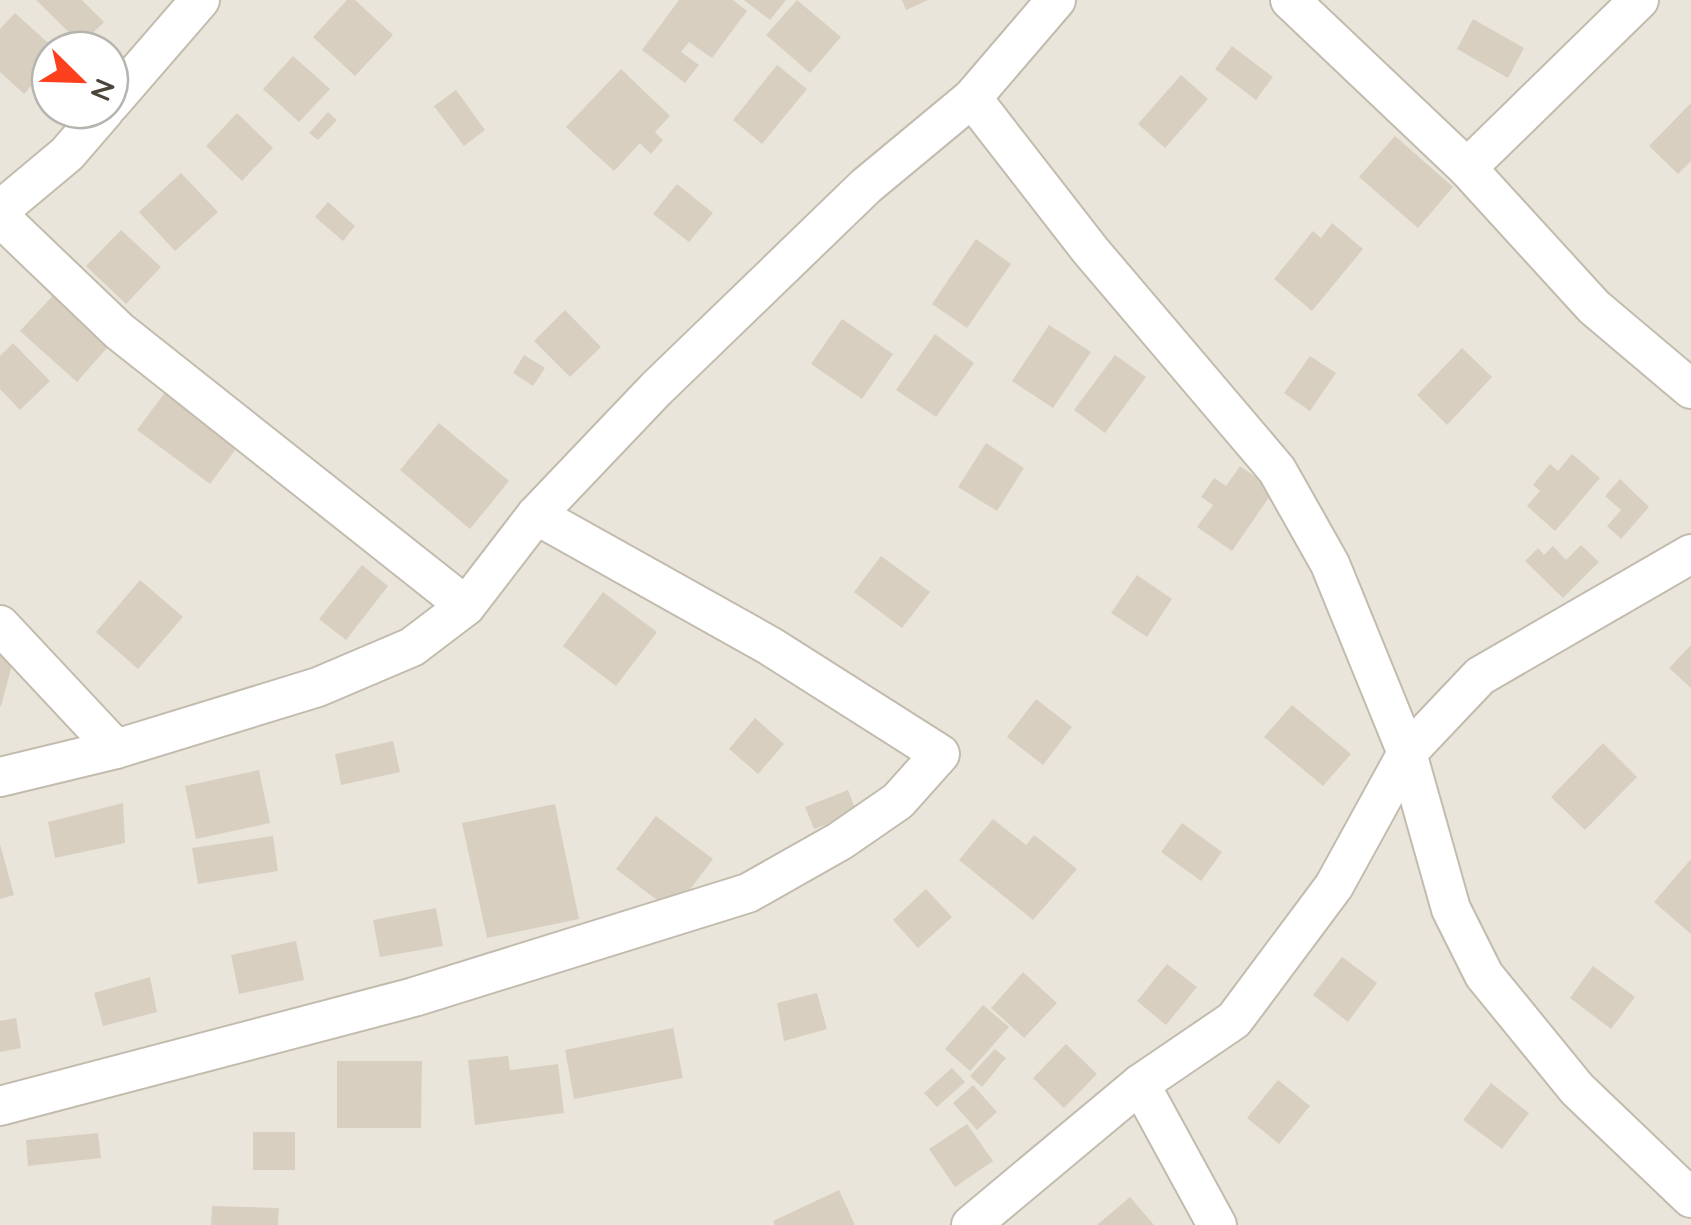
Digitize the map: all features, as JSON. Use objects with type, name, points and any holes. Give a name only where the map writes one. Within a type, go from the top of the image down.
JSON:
[{"type":"street","points":[[130,81],[200,0]]},
{"type":"street","points":[[0,777],[116,749],[318,687],[412,647],[466,606],[536,515],[656,389],[866,186],[972,98],[1056,0]]},
{"type":"street","points":[[1290,0],[1467,168],[1594,306],[1691,389]]},
{"type":"street","points":[[1467,168],[1638,0]]},
{"type":"street","points":[[972,98],[1090,250],[1278,470],[1330,564],[1407,753],[1452,909],[1484,974],[1578,1089],[1691,1198]]},
{"type":"street","points":[[88,130],[0,214],[119,331],[466,606]]},
{"type":"street","points":[[0,1106],[414,997],[748,893],[898,801],[940,754],[770,646],[536,515]]},
{"type":"street","points":[[971,1225],[1140,1084],[1234,1020],[1334,886],[1407,753],[1480,676],[1691,554]]},
{"type":"street","points":[[0,624],[116,749]]},
{"type":"street","points":[[1140,1084],[1218,1225]]},
{"type":"shaded area","points":[[0,0],[1691,0],[1691,1225],[0,1225]]},
{"type":"building","points":[[36,0],[82,0],[104,22],[96,30],[67,30]]},
{"type":"building","points":[[347,0],[355,0],[393,35],[355,76],[313,37]]},
{"type":"building","points":[[679,0],[733,0],[747,11],[712,58],[689,42],[681,52],[699,65],[685,83],[642,50]]},
{"type":"building","points":[[744,0],[786,0],[770,20]]},
{"type":"building","points":[[797,0],[841,37],[810,73],[766,35]]},
{"type":"building","points":[[902,0],[928,0],[906,10]]},
{"type":"building","points":[[15,13],[34,30],[30,30],[30,87],[24,94],[0,72],[0,29]]},
{"type":"building","points":[[1473,19],[1524,48],[1508,78],[1457,49]]},
{"type":"building","points":[[1232,46],[1273,77],[1256,100],[1215,69]]},
{"type":"building","points":[[293,56],[330,89],[299,122],[263,89]]},
{"type":"building","points":[[777,65],[807,89],[762,144],[733,120]]},
{"type":"building","points":[[621,69],[670,116],[655,132],[663,140],[651,154],[640,143],[614,171],[566,127]]},
{"type":"building","points":[[1181,75],[1208,99],[1165,148],[1138,124]]},
{"type":"building","points":[[456,90],[485,130],[464,146],[434,106]]},
{"type":"building","points":[[1691,103],[1691,161],[1678,174],[1649,146]]},
{"type":"building","points":[[328,112],[337,120],[318,140],[309,133]]},
{"type":"building","points":[[237,113],[273,148],[242,181],[206,146]]},
{"type":"building","points":[[1395,136],[1453,187],[1418,228],[1359,177]]},
{"type":"building","points":[[181,173],[218,212],[175,251],[139,212]]},
{"type":"building","points":[[677,184],[713,213],[689,242],[653,214]]},
{"type":"building","points":[[328,202],[355,226],[343,241],[315,217]]},
{"type":"building","points":[[1332,223],[1363,249],[1312,311],[1274,279],[1313,231],[1321,238]]},
{"type":"building","points":[[121,230],[161,267],[126,304],[86,266]]},
{"type":"building","points":[[976,239],[1011,264],[967,328],[932,304]]},
{"type":"building","points":[[58,290],[113,341],[77,382],[20,331]]},
{"type":"building","points":[[565,310],[601,347],[570,377],[534,341]]},
{"type":"building","points":[[842,319],[893,354],[862,399],[811,364]]},
{"type":"building","points":[[1049,325],[1091,352],[1053,408],[1012,381]]},
{"type":"building","points":[[935,334],[974,363],[936,417],[896,390]]},
{"type":"building","points":[[13,343],[50,381],[20,410],[0,389],[0,356]]},
{"type":"building","points":[[1462,348],[1492,377],[1447,425],[1417,395]]},
{"type":"building","points":[[524,355],[545,368],[533,386],[513,373]]},
{"type":"building","points":[[1115,355],[1146,377],[1105,433],[1074,410]]},
{"type":"building","points":[[1310,356],[1336,373],[1310,411],[1284,393]]},
{"type":"building","points":[[172,383],[244,438],[210,484],[137,430]]},
{"type":"building","points":[[439,423],[509,481],[470,529],[400,470]]},
{"type":"building","points":[[986,443],[1024,468],[997,511],[958,487]]},
{"type":"building","points":[[1572,454],[1600,478],[1555,531],[1527,506],[1540,491],[1533,485],[1550,464],[1558,471]]},
{"type":"building","points":[[1240,466],[1274,490],[1232,551],[1197,527],[1213,505],[1201,497],[1214,478],[1226,486]]},
{"type":"building","points":[[1620,479],[1649,507],[1621,539],[1607,526],[1621,510],[1605,496]]},
{"type":"building","points":[[1581,545],[1599,562],[1563,598],[1525,561],[1538,548],[1544,555],[1553,546],[1566,560]]},
{"type":"building","points":[[881,556],[930,592],[902,628],[854,592]]},
{"type":"building","points":[[362,565],[388,586],[346,640],[319,619]]},
{"type":"building","points":[[1137,575],[1172,599],[1147,637],[1111,613]]},
{"type":"building","points":[[140,580],[183,617],[138,669],[96,632]]},
{"type":"building","points":[[603,592],[657,632],[616,686],[563,646]]},
{"type":"building","points":[[1691,645],[1691,688],[1669,668]]},
{"type":"building","points":[[0,651],[15,654],[1,706],[0,706]]},
{"type":"building","points":[[1036,699],[1072,727],[1043,765],[1007,737]]},
{"type":"building","points":[[1292,705],[1351,754],[1323,786],[1264,737]]},
{"type":"building","points":[[755,718],[784,744],[758,774],[729,749]]},
{"type":"building","points":[[393,741],[400,772],[341,785],[335,754]]},
{"type":"building","points":[[1603,743],[1637,777],[1585,830],[1551,797]]},
{"type":"building","points":[[259,770],[270,823],[196,839],[185,786]]},
{"type":"building","points":[[848,790],[857,813],[814,829],[805,807]]},
{"type":"building","points":[[123,803],[125,843],[55,858],[48,822]]},
{"type":"building","points":[[555,804],[579,919],[487,938],[462,823]]},
{"type":"building","points":[[656,816],[713,859],[673,912],[616,869]]},
{"type":"building","points":[[993,819],[1026,845],[1034,835],[1077,869],[1033,920],[959,860]]},
{"type":"building","points":[[1182,823],[1222,852],[1201,881],[1161,852]]},
{"type":"building","points":[[273,836],[278,871],[198,884],[192,848]]},
{"type":"building","points":[[0,844],[14,895],[0,899]]},
{"type":"building","points":[[1691,859],[1691,934],[1654,902]]},
{"type":"building","points":[[926,889],[952,917],[918,948],[893,920]]},
{"type":"building","points":[[436,908],[443,946],[380,957],[373,920]]},
{"type":"building","points":[[296,941],[304,980],[239,994],[231,955]]},
{"type":"building","points":[[1342,957],[1377,983],[1348,1022],[1313,995]]},
{"type":"building","points":[[1167,964],[1197,987],[1166,1025],[1137,1001]]},
{"type":"building","points":[[1593,966],[1635,997],[1611,1029],[1570,998]]},
{"type":"building","points":[[1023,972],[1057,1003],[1024,1038],[991,1008]]},
{"type":"building","points":[[150,977],[157,1012],[103,1026],[94,993]]},
{"type":"building","points":[[817,993],[827,1029],[784,1041],[777,1003]]},
{"type":"building","points":[[983,1005],[1009,1027],[970,1071],[945,1049]]},
{"type":"building","points":[[16,1018],[21,1048],[0,1052],[0,1021]]},
{"type":"building","points":[[673,1028],[683,1078],[574,1099],[565,1050]]},
{"type":"building","points":[[1066,1044],[1097,1074],[1064,1108],[1033,1078]]},
{"type":"building","points":[[995,1049],[1006,1058],[982,1087],[970,1076]]},
{"type":"building","points":[[508,1056],[510,1070],[558,1064],[564,1113],[475,1125],[468,1060]]},
{"type":"building","points":[[337,1061],[422,1061],[421,1128],[337,1128]]},
{"type":"building","points":[[952,1068],[965,1082],[937,1107],[924,1093]]},
{"type":"building","points":[[1278,1080],[1310,1106],[1279,1144],[1247,1118]]},
{"type":"building","points":[[1491,1083],[1529,1113],[1502,1149],[1463,1120]]},
{"type":"building","points":[[973,1085],[997,1112],[977,1130],[953,1103]]},
{"type":"building","points":[[967,1124],[993,1161],[955,1187],[929,1149]]},
{"type":"building","points":[[253,1132],[295,1132],[295,1170],[253,1170]]},
{"type":"building","points":[[98,1133],[101,1158],[28,1166],[26,1140]]},
{"type":"building","points":[[839,1190],[855,1225],[775,1225],[773,1221]]},
{"type":"building","points":[[1130,1197],[1154,1225],[1097,1225]]},
{"type":"building","points":[[212,1206],[279,1208],[278,1225],[211,1225]]}]
